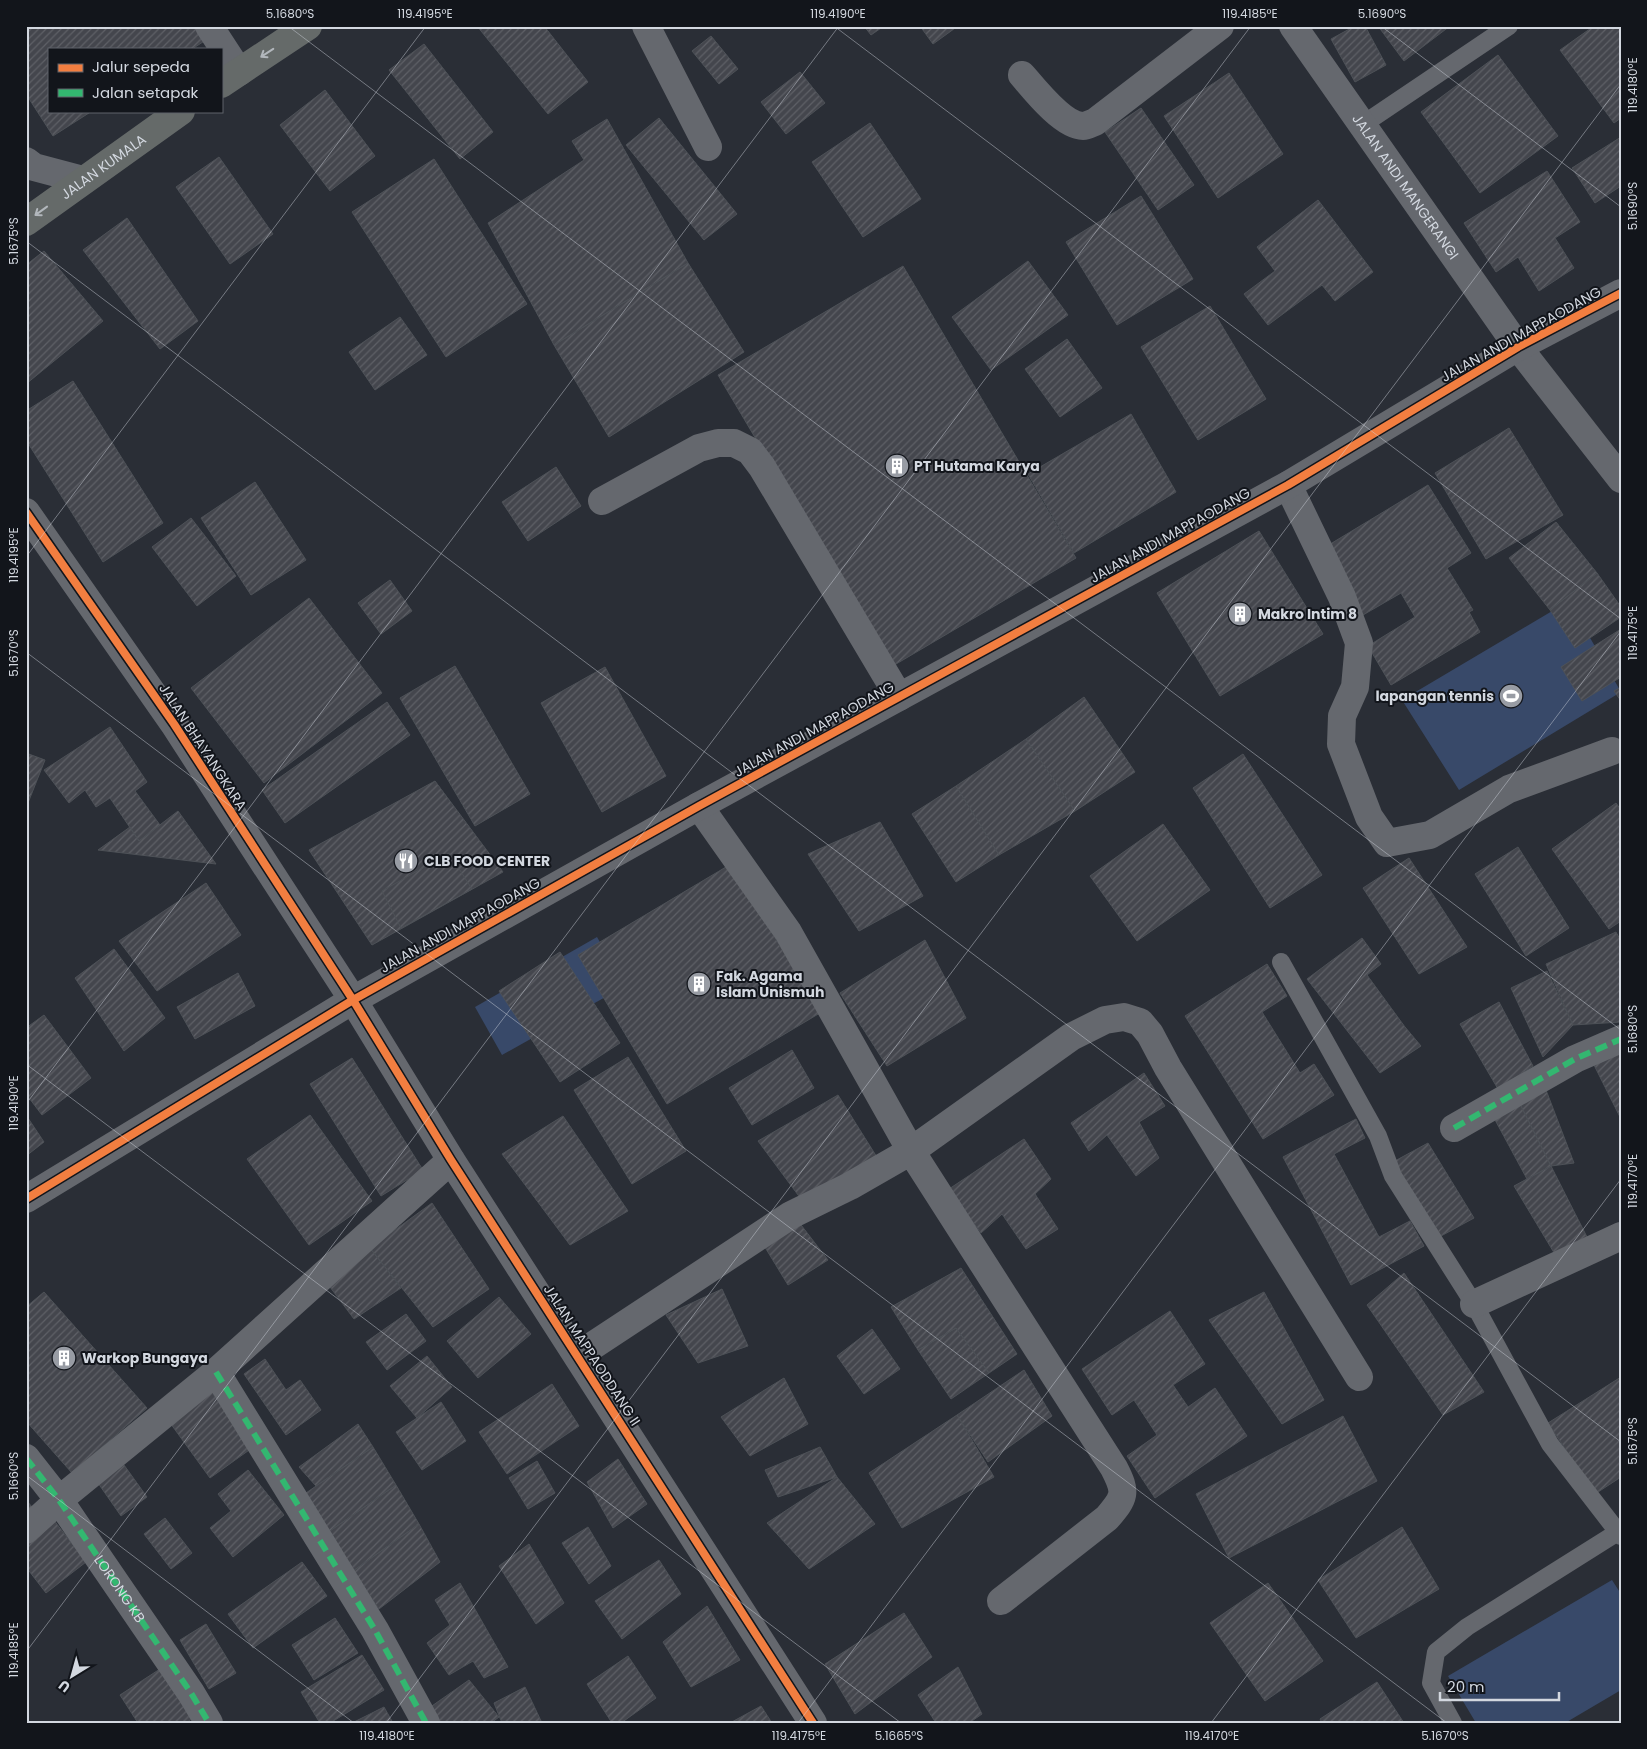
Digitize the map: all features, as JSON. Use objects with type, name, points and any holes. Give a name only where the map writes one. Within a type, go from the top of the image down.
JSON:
[{"type":"main road","points":[[230,78],[308,26]]},
{"type":"main road","name":"JALAN KUMALA","points":[[26,222],[180,112]]},
{"type":"street","points":[[209,26],[218,48]]},
{"type":"street","points":[[646,26],[708,147]]},
{"type":"street","points":[[1022,75],[1050,108],[1067,120],[1083,126],[1095,122],[1220,26]]},
{"type":"street","name":"JALAN ANDI MANGERANGI","points":[[1293,26],[1518,346],[1621,479]]},
{"type":"street","points":[[222,58],[230,78]]},
{"type":"street","points":[[26,161],[34,167],[83,180]]},
{"type":"street","name":"JALAN ANDI MAPPAODANG","points":[[26,1199],[353,1000],[699,806],[1288,485],[1518,346],[1621,293]]},
{"type":"street","points":[[602,501],[699,448],[718,443],[734,443],[750,451],[762,467],[899,697]]},
{"type":"street","points":[[1288,485],[1342,597],[1359,643],[1355,687],[1342,716],[1341,744],[1369,817],[1387,843],[1430,835],[1509,789],[1612,751]]},
{"type":"street","name":"JALAN BHAYANGKARA","points":[[26,512],[174,724],[353,1000]]},
{"type":"street","points":[[699,806],[788,932],[911,1151],[1114,1468],[1123,1485],[1121,1502],[1107,1518],[1000,1601]]},
{"type":"street","name":"JALAN MAPPAODDANG II","points":[[353,1000],[451,1160],[813,1723]]},
{"type":"street","points":[[577,1356],[792,1215],[850,1186],[911,1151],[1071,1037],[1105,1020],[1124,1017],[1140,1022],[1150,1034],[1168,1068],[1359,1377]]},
{"type":"street","points":[[1454,1128],[1575,1059],[1621,1039]]},
{"type":"street","points":[[26,1530],[59,1500],[216,1372],[451,1160]]},
{"type":"street","points":[[1474,1304],[1621,1236]]},
{"type":"street","points":[[216,1372],[376,1630],[426,1723]]},
{"type":"street","name":"LORONG KB","points":[[26,1458],[59,1500],[191,1693],[208,1723]]},
{"type":"lane","points":[[1362,125],[1510,26]]},
{"type":"lane","points":[[1281,962],[1378,1136],[1394,1176],[1474,1304],[1550,1444],[1619,1534],[1467,1628],[1436,1652],[1431,1683],[1453,1723]]},
{"type":"shaded area","name":"lapangan tennis","points":[[1569,601],[1621,692],[1459,790],[1402,700]]},
{"type":"shaded area","points":[[597,937],[625,986],[502,1055],[475,1007]]},
{"type":"shaded area","points":[[1612,1580],[1621,1594],[1621,1690],[1565,1723],[1476,1723],[1448,1676]]},
{"type":"building","points":[[26,26],[201,26],[209,38],[194,48],[48,48],[48,112],[90,112],[53,136],[26,94]]},
{"type":"building","points":[[477,26],[544,26],[588,82],[548,114]]},
{"type":"building","points":[[864,26],[884,26],[871,35]]},
{"type":"building","points":[[920,26],[958,26],[933,44]]},
{"type":"building","points":[[1355,26],[1365,26],[1386,65],[1355,82],[1331,39]]},
{"type":"building","points":[[1378,26],[1450,26],[1404,61]]},
{"type":"building","points":[[1594,26],[1621,26],[1621,118],[1614,123],[1560,50]]},
{"type":"building","points":[[711,36],[738,69],[719,84],[692,51]]},
{"type":"building","points":[[424,44],[493,132],[460,159],[389,70]]},
{"type":"building","points":[[1498,55],[1558,136],[1480,193],[1421,112]]},
{"type":"building","points":[[800,72],[825,103],[786,134],[761,102]]},
{"type":"building","points":[[1229,73],[1283,154],[1218,198],[1164,116]]},
{"type":"building","points":[[325,90],[375,156],[330,191],[280,125]]},
{"type":"building","points":[[1141,108],[1194,185],[1158,210],[1105,132]]},
{"type":"building","points":[[659,118],[737,214],[704,240],[626,145]]},
{"type":"building","points":[[607,119],[688,263],[554,345],[488,223],[584,160],[572,141]]},
{"type":"building","points":[[870,123],[921,199],[863,237],[812,162]]},
{"type":"building","points":[[1621,137],[1621,186],[1595,203],[1572,168]]},
{"type":"building","points":[[219,157],[273,234],[230,264],[176,187]]},
{"type":"building","points":[[434,159],[527,304],[446,357],[352,212]]},
{"type":"building","points":[[1547,171],[1580,222],[1555,238],[1574,268],[1539,291],[1518,257],[1496,272],[1464,223]]},
{"type":"building","points":[[1141,196],[1193,279],[1117,325],[1066,242]]},
{"type":"building","points":[[1318,200],[1373,272],[1335,301],[1322,285],[1268,325],[1244,294],[1275,271],[1257,247]]},
{"type":"building","points":[[127,218],[198,321],[160,349],[83,250]]},
{"type":"building","points":[[44,251],[103,321],[26,384],[26,265]]},
{"type":"building","points":[[1028,261],[1068,315],[991,370],[952,317]]},
{"type":"building","points":[[688,263],[744,352],[609,437],[554,345]]},
{"type":"building","name":"PT Hutama Karya","points":[[903,266],[1076,558],[891,667],[718,375]]},
{"type":"building","points":[[1210,306],[1266,399],[1198,440],[1141,347]]},
{"type":"building","points":[[400,317],[427,355],[375,390],[349,352]]},
{"type":"building","points":[[1067,339],[1102,388],[1060,417],[1025,369]]},
{"type":"building","points":[[73,381],[163,523],[103,562],[26,440],[26,411]]},
{"type":"building","points":[[1131,414],[1176,492],[1074,553],[1028,474]]},
{"type":"building","points":[[1509,428],[1563,515],[1486,559],[1435,473]]},
{"type":"building","points":[[556,467],[581,506],[528,541],[502,502]]},
{"type":"building","points":[[255,482],[306,560],[251,595],[201,518]]},
{"type":"building","points":[[1428,485],[1471,553],[1447,568],[1473,610],[1469,612],[1480,632],[1391,685],[1368,646],[1415,617],[1401,593],[1363,615],[1322,549]]},
{"type":"building","points":[[191,518],[236,576],[197,606],[152,547]]},
{"type":"building","points":[[1556,522],[1597,573],[1550,610],[1509,558]]},
{"type":"building","name":"Makro Intim 8","points":[[1259,531],[1323,634],[1220,696],[1157,593]]},
{"type":"building","points":[[1597,573],[1621,607],[1621,617],[1575,648],[1550,610]]},
{"type":"building","points":[[390,580],[412,611],[381,634],[358,603]]},
{"type":"building","points":[[309,598],[382,693],[264,783],[191,688]]},
{"type":"building","points":[[1621,629],[1621,677],[1582,701],[1561,667]]},
{"type":"building","points":[[455,666],[530,794],[475,826],[400,698]]},
{"type":"building","points":[[605,667],[666,776],[602,812],[541,703]]},
{"type":"building","points":[[1621,687],[1621,701],[1614,691]]},
{"type":"building","points":[[1084,697],[1135,772],[1075,811],[1026,739]]},
{"type":"building","points":[[387,702],[410,735],[285,823],[262,790]]},
{"type":"building","points":[[110,727],[147,782],[135,791],[160,825],[139,841],[110,798],[96,807],[85,790],[69,803],[44,770]]},
{"type":"building","points":[[1026,739],[1075,811],[999,855],[956,786]]},
{"type":"building","points":[[26,753],[45,760],[26,808]]},
{"type":"building","points":[[1243,754],[1322,875],[1270,908],[1193,788]]},
{"type":"building","name":"CLB FOOD CENTER","points":[[435,781],[503,872],[372,945],[309,850]]},
{"type":"building","points":[[956,786],[999,855],[956,882],[912,814]]},
{"type":"building","points":[[1616,803],[1621,810],[1621,921],[1609,929],[1552,849]]},
{"type":"building","points":[[178,811],[216,864],[98,850],[130,827],[139,841]]},
{"type":"building","points":[[880,822],[923,896],[859,931],[808,854]]},
{"type":"building","points":[[1163,824],[1210,890],[1137,941],[1090,876]]},
{"type":"building","points":[[1518,847],[1569,928],[1526,956],[1475,874]]},
{"type":"building","points":[[449,853],[472,889],[401,928],[382,891]]},
{"type":"building","points":[[1409,858],[1467,947],[1419,974],[1363,888]]},
{"type":"building","name":"Fak. Agama Islam Unismuh","points":[[731,864],[820,1013],[667,1104],[578,955]]},
{"type":"building","points":[[206,883],[241,935],[157,991],[119,941]]},
{"type":"building","points":[[1616,932],[1621,941],[1621,1022],[1573,1025],[1546,964]]},
{"type":"building","points":[[1362,938],[1381,964],[1367,975],[1421,1046],[1380,1073],[1307,979]]},
{"type":"building","points":[[925,940],[966,1018],[887,1066],[840,993]]},
{"type":"building","points":[[114,949],[165,1018],[124,1051],[75,978]]},
{"type":"building","points":[[560,952],[620,1043],[560,1082],[499,991]]},
{"type":"building","points":[[1267,964],[1287,996],[1262,1012],[1300,1073],[1314,1064],[1334,1095],[1263,1139],[1185,1016]]},
{"type":"building","points":[[1547,971],[1573,1025],[1543,1057],[1511,988]]},
{"type":"building","points":[[238,973],[255,1006],[195,1039],[177,1007]]},
{"type":"building","points":[[1499,1002],[1533,1066],[1498,1089],[1460,1024]]},
{"type":"building","points":[[44,1015],[91,1078],[42,1115],[26,1094],[26,1028]]},
{"type":"building","points":[[792,1050],[814,1088],[752,1125],[729,1088]]},
{"type":"building","points":[[1621,1050],[1621,1119],[1593,1063]]},
{"type":"building","points":[[628,1057],[686,1151],[632,1184],[574,1090]]},
{"type":"building","points":[[352,1058],[423,1170],[381,1196],[310,1084]]},
{"type":"building","points":[[1144,1073],[1165,1106],[1139,1122],[1159,1158],[1136,1176],[1107,1135],[1089,1151],[1071,1123]]},
{"type":"building","points":[[1546,1090],[1574,1163],[1551,1166],[1519,1102]]},
{"type":"building","points":[[838,1095],[880,1162],[804,1203],[758,1141]]},
{"type":"building","points":[[1519,1102],[1551,1166],[1527,1179],[1494,1118]]},
{"type":"building","points":[[26,1115],[44,1142],[26,1156]]},
{"type":"building","points":[[310,1115],[372,1201],[309,1245],[247,1159]]},
{"type":"building","points":[[563,1116],[628,1211],[570,1245],[502,1154]]},
{"type":"building","points":[[1356,1119],[1365,1138],[1334,1154],[1379,1237],[1410,1221],[1424,1246],[1351,1285],[1283,1157]]},
{"type":"building","points":[[1024,1139],[1051,1179],[1035,1194],[1058,1229],[1026,1249],[1002,1214],[981,1233],[949,1189]]},
{"type":"building","points":[[1428,1143],[1474,1218],[1441,1236],[1393,1162]]},
{"type":"building","points":[[1551,1166],[1588,1239],[1556,1256],[1514,1186]]},
{"type":"building","points":[[432,1203],[489,1289],[433,1327],[370,1248]]},
{"type":"building","points":[[798,1221],[828,1260],[788,1285],[763,1244]]},
{"type":"building","points":[[370,1248],[401,1288],[354,1319],[327,1283]]},
{"type":"building","points":[[961,1268],[1017,1354],[989,1373],[956,1328],[918,1350],[891,1307]]},
{"type":"building","points":[[1404,1273],[1484,1392],[1443,1415],[1367,1305]]},
{"type":"building","points":[[722,1289],[748,1346],[698,1363],[666,1315]]},
{"type":"building","name":"Warkop Bungaya","points":[[44,1292],[147,1408],[72,1473],[26,1421],[26,1307]]},
{"type":"building","points":[[1264,1292],[1324,1400],[1282,1424],[1209,1320]]},
{"type":"building","points":[[499,1297],[531,1334],[478,1378],[447,1341]]},
{"type":"building","points":[[1170,1311],[1205,1364],[1173,1385],[1188,1407],[1215,1388],[1247,1436],[1155,1498],[1127,1456],[1157,1435],[1134,1400],[1112,1415],[1082,1369]]},
{"type":"building","points":[[406,1314],[426,1341],[387,1370],[366,1342]]},
{"type":"building","points":[[956,1328],[989,1373],[951,1399],[918,1350]]},
{"type":"building","points":[[872,1329],[900,1369],[864,1394],[837,1356]]},
{"type":"building","points":[[427,1356],[452,1387],[417,1418],[390,1386]]},
{"type":"building","points":[[265,1359],[286,1390],[300,1380],[321,1410],[286,1435],[244,1374]]},
{"type":"building","points":[[1024,1370],[1052,1416],[988,1462],[957,1415]]},
{"type":"building","points":[[1621,1377],[1621,1477],[1595,1494],[1548,1423]]},
{"type":"building","points":[[784,1378],[808,1424],[750,1456],[721,1417]]},
{"type":"building","points":[[552,1384],[579,1426],[507,1474],[479,1432]]},
{"type":"building","points":[[210,1390],[252,1448],[210,1478],[168,1420]]},
{"type":"building","points":[[441,1402],[466,1441],[422,1470],[396,1432]]},
{"type":"building","points":[[957,1415],[994,1477],[902,1528],[869,1473]]},
{"type":"building","points":[[1343,1416],[1377,1481],[1229,1558],[1196,1494]]},
{"type":"building","points":[[358,1424],[373,1447],[316,1486],[299,1467]]},
{"type":"building","points":[[373,1447],[396,1485],[327,1533],[303,1495]]},
{"type":"building","points":[[820,1447],[837,1477],[778,1497],[765,1470]]},
{"type":"building","points":[[618,1459],[647,1504],[613,1528],[587,1482]]},
{"type":"building","points":[[537,1461],[555,1493],[528,1509],[509,1478]]},
{"type":"building","points":[[124,1465],[147,1497],[121,1516],[98,1483]]},
{"type":"building","points":[[248,1470],[284,1515],[233,1557],[210,1528],[231,1511],[218,1494]]},
{"type":"building","points":[[837,1477],[875,1524],[809,1569],[767,1523]]},
{"type":"building","points":[[396,1485],[419,1524],[353,1571],[327,1533]]},
{"type":"building","points":[[26,1500],[33,1508],[26,1514]]},
{"type":"building","points":[[165,1518],[192,1553],[171,1569],[144,1534]]},
{"type":"building","points":[[53,1519],[86,1562],[46,1593],[26,1567],[26,1540]]},
{"type":"building","points":[[419,1524],[440,1562],[379,1609],[353,1571]]},
{"type":"building","points":[[588,1527],[611,1566],[589,1584],[562,1543]]},
{"type":"building","points":[[1402,1527],[1439,1589],[1356,1638],[1318,1580]]},
{"type":"building","points":[[529,1544],[564,1603],[536,1624],[499,1566]]},
{"type":"building","points":[[659,1560],[681,1594],[622,1639],[595,1601]]},
{"type":"building","points":[[302,1562],[327,1596],[253,1648],[228,1614]]},
{"type":"building","points":[[460,1583],[508,1667],[484,1678],[473,1661],[449,1675],[427,1643],[450,1625],[435,1600]]},
{"type":"building","points":[[1268,1583],[1323,1661],[1265,1701],[1210,1623]]},
{"type":"building","points":[[707,1606],[740,1660],[691,1687],[663,1642]]},
{"type":"building","points":[[904,1613],[932,1657],[855,1714],[825,1664]]},
{"type":"building","points":[[335,1618],[358,1653],[314,1680],[292,1645]]},
{"type":"building","points":[[206,1624],[236,1673],[209,1689],[180,1640]]},
{"type":"building","points":[[362,1655],[384,1690],[330,1723],[320,1723],[301,1692]]},
{"type":"building","points":[[628,1656],[656,1698],[621,1723],[612,1723],[587,1684]]},
{"type":"building","points":[[958,1667],[982,1714],[969,1723],[936,1723],[918,1695]]},
{"type":"building","points":[[160,1669],[192,1719],[185,1723],[138,1723],[120,1695]]},
{"type":"building","points":[[469,1680],[499,1717],[491,1723],[438,1723],[429,1708]]},
{"type":"building","points":[[1377,1682],[1404,1723],[1322,1723],[1320,1719]]},
{"type":"building","points":[[525,1687],[542,1723],[502,1723],[494,1703]]},
{"type":"building","points":[[761,1706],[772,1723],[730,1723]]},
{"type":"building","points":[[384,1707],[393,1723],[352,1723]]},
{"type":"marked path","points":[[1454,1128],[1575,1059],[1621,1039]]},
{"type":"marked path","points":[[216,1372],[375,1630],[426,1723]]},
{"type":"marked path","points":[[26,1458],[59,1500],[191,1693],[209,1723]]},
{"type":"cycle path","points":[[26,1199],[353,1000],[699,806],[1288,485],[1518,347],[1621,293]]},
{"type":"cycle path","points":[[26,512],[174,724],[353,1000],[451,1160],[813,1723]]},
{"type":"place","name":"PT Hutama Karya","points":[[897,466]]},
{"type":"place","name":"Makro Intim 8","points":[[1240,614]]},
{"type":"place","name":"lapangan tennis","points":[[1511,696]]},
{"type":"place","name":"CLB FOOD CENTER","points":[[406,861]]},
{"type":"place","name":"Fak. Agama Islam Unismuh","points":[[699,984]]},
{"type":"place","name":"Warkop Bungaya","points":[[64,1358]]}]
